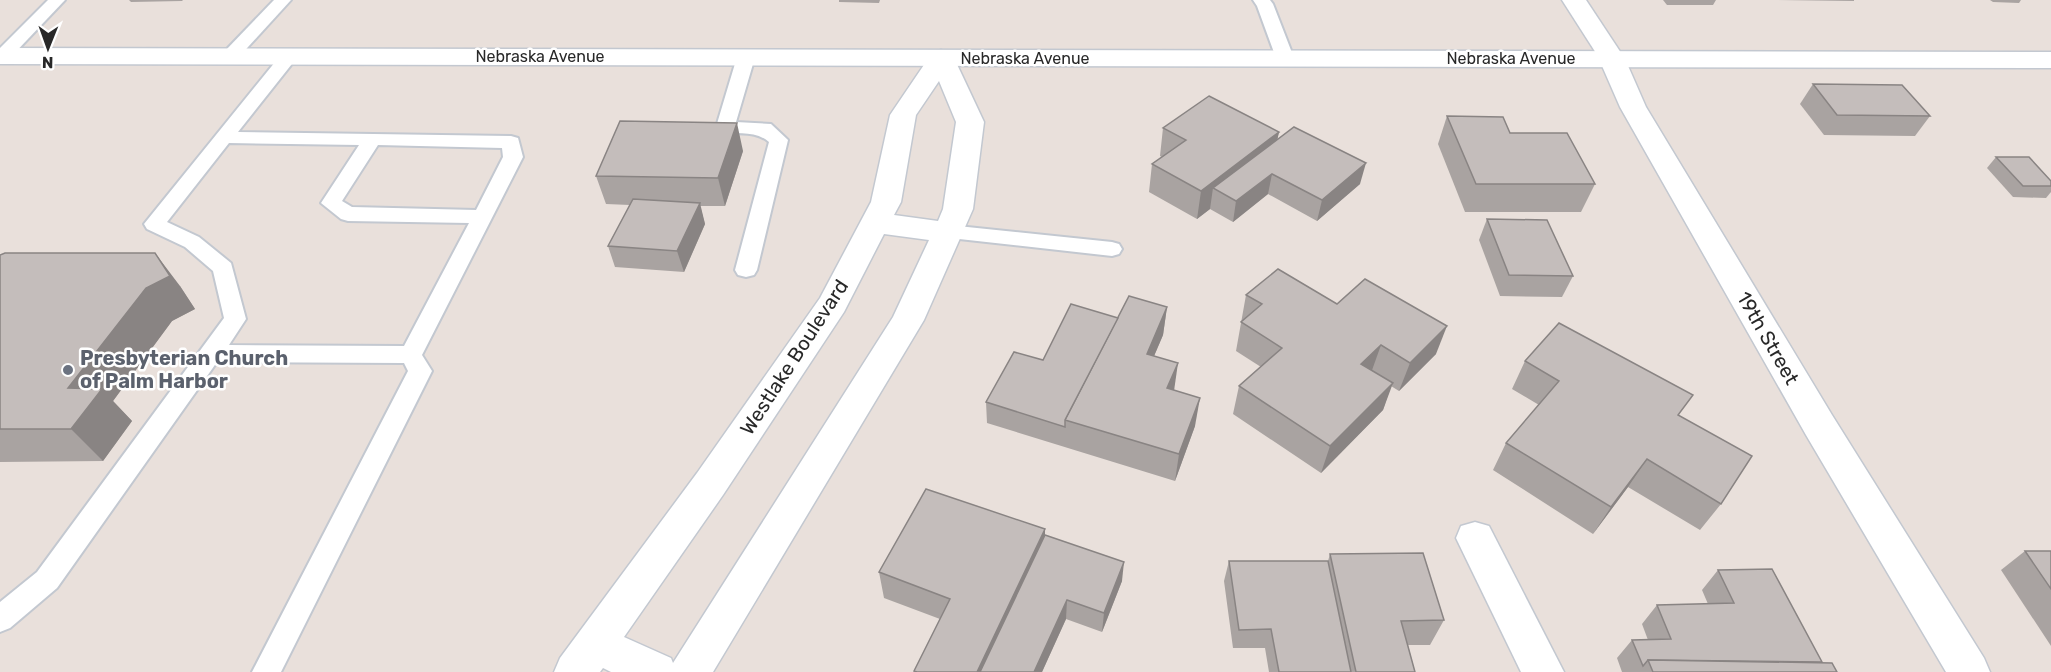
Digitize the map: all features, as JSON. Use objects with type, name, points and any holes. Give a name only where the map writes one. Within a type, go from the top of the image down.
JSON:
[{"type":"street","name":"19th Street","points":[[1574,0],[1612,59],[1632,107],[1813,415],[1969,672]]},
{"type":"street","name":"Nebraska Avenue","points":[[1,56],[2051,60]]},
{"type":"street","name":"Westlake Boulevard","points":[[585,658],[710,484],[833,304],[886,202],[903,115],[941,57]]},
{"type":"street","points":[[690,672],[908,320],[958,209],[969,122],[941,57]]},
{"type":"street","points":[[875,223],[948,232]]},
{"type":"street","points":[[1475,538],[1544,672]]},
{"type":"street","points":[[585,658],[656,672]]},
{"type":"lane","points":[[1,56],[57,0]]},
{"type":"lane","points":[[231,55],[283,0]]},
{"type":"lane","points":[[1263,1],[1285,58]]},
{"type":"lane","points":[[0,619],[47,579],[235,319],[223,268],[192,242],[154,224],[290,55]]},
{"type":"lane","points":[[725,127],[746,57]]},
{"type":"lane","points":[[702,126],[764,128],[779,140],[746,270]]},
{"type":"lane","points":[[224,137],[511,142],[513,157],[411,355]]},
{"type":"lane","points":[[372,140],[331,203],[348,214],[483,217]]},
{"type":"lane","points":[[948,232],[1112,249]]},
{"type":"lane","points":[[210,353],[411,355]]},
{"type":"lane","points":[[266,672],[420,371],[411,355]]},
{"type":"building","points":[[1813,84],[1902,85],[1930,116],[1837,115]]},
{"type":"building","points":[[1209,96],[1279,132],[1201,191],[1152,164],[1186,140],[1163,128]]},
{"type":"building","points":[[1447,116],[1503,117],[1510,133],[1567,133],[1595,184],[1476,184]]},
{"type":"building","points":[[620,121],[737,123],[718,178],[596,176]]},
{"type":"building","points":[[1294,127],[1366,163],[1322,200],[1272,174],[1236,201],[1213,188]]},
{"type":"building","points":[[1996,157],[2029,157],[2051,181],[2051,186],[2023,186]]},
{"type":"building","points":[[633,199],[700,203],[677,251],[608,246]]},
{"type":"building","points":[[1487,219],[1547,220],[1573,276],[1509,275]]},
{"type":"building","points":[[5,253],[155,253],[170,276],[146,288],[68,388],[102,389],[71,429],[0,429],[0,255]]},
{"type":"building","points":[[1278,269],[1337,304],[1365,279],[1447,326],[1410,363],[1381,345],[1361,364],[1393,383],[1330,446],[1239,386],[1282,348],[1241,322],[1262,304],[1246,295]]},
{"type":"building","points":[[1129,296],[1167,307],[1147,354],[1178,363],[1167,388],[1200,398],[1179,454],[1065,420]]},
{"type":"building","points":[[1071,304],[1118,318],[1065,420],[1065,427],[986,402],[1014,352],[1043,360]]},
{"type":"building","points":[[1559,323],[1693,395],[1678,415],[1752,456],[1721,504],[1647,459],[1611,507],[1506,443],[1559,381],[1525,361]]},
{"type":"building","points":[[926,489],[1045,529],[977,672],[914,671],[950,599],[879,572]]},
{"type":"building","points":[[1045,535],[1124,562],[1104,613],[1067,600],[1034,672],[980,672]]},
{"type":"building","points":[[2025,551],[2051,551],[2051,589]]},
{"type":"building","points":[[1423,553],[1444,620],[1401,621],[1415,672],[1356,672],[1330,554]]},
{"type":"building","points":[[1229,561],[1328,561],[1351,672],[1279,672],[1271,629],[1239,630]]},
{"type":"building","points":[[1772,569],[1822,662],[1648,660],[1643,666],[1632,640],[1671,639],[1657,605],[1734,603],[1718,570]]},
{"type":"building","points":[[1648,660],[1832,663],[1837,672],[1653,672]]},
{"type":"place","name":"Presbyterian Church of Palm Harbor","points":[[68,370]]}]
